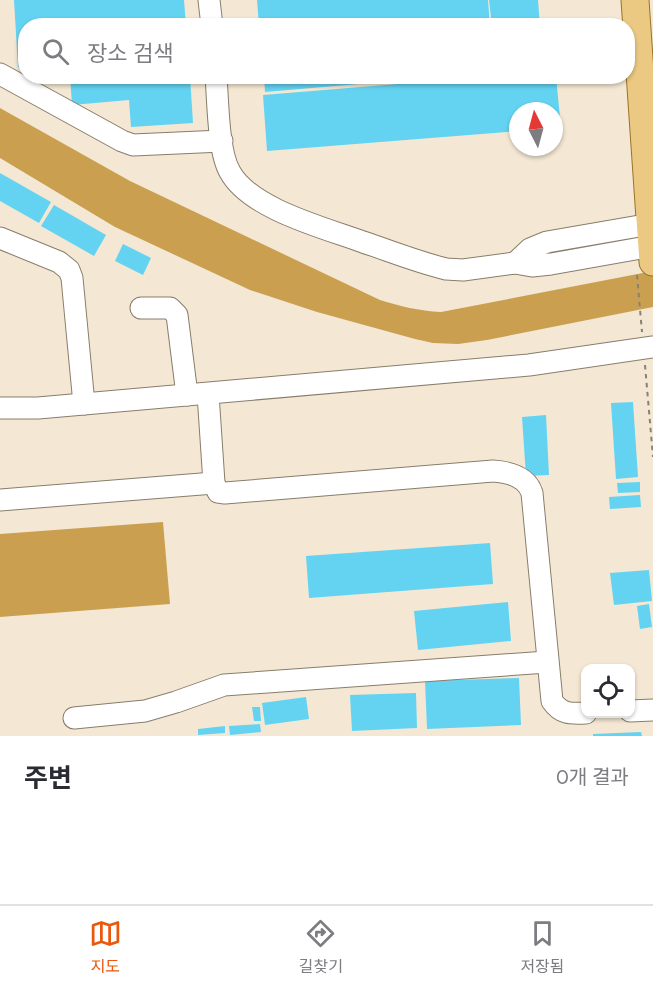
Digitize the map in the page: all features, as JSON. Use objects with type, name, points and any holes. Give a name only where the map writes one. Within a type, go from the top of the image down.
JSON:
[{"type":"main road","points":[[634,0],[652,247]]},
{"type":"street","points":[[209,0],[211,18]]},
{"type":"street","points":[[0,74],[18,84]]},
{"type":"street","points":[[18,84],[133,145],[222,141]]},
{"type":"street","points":[[217,84],[222,141],[230,172],[244,189],[265,204],[299,219],[446,269],[463,270],[515,263],[530,249],[547,242],[652,247]]},
{"type":"street","points":[[0,238],[59,262],[69,270],[72,278],[84,404]]},
{"type":"street","points":[[141,308],[170,308],[177,315],[187,395]]},
{"type":"street","points":[[0,408],[84,404],[529,366],[653,347]]},
{"type":"street","points":[[208,394],[214,483],[218,492],[494,471],[511,473],[530,487],[552,701],[557,709],[564,713],[581,713]]},
{"type":"street","points":[[0,500],[214,483]]},
{"type":"street","points":[[75,718],[145,711],[211,688],[230,684],[547,662]]},
{"type":"street","points":[[635,711],[653,710]]},
{"type":"shaded area","points":[[0,108],[130,181],[380,300],[425,311],[441,312],[653,271],[653,307],[458,344],[433,343],[415,339],[317,312],[250,290],[115,227],[0,158]]},
{"type":"shaded area","points":[[163,522],[170,604],[0,617],[0,534]]},
{"type":"building","points":[[14,0],[184,0],[185,18],[18,18],[18,67]]},
{"type":"building","points":[[257,0],[488,0],[489,18],[258,18]]},
{"type":"building","points":[[489,0],[538,0],[539,18],[491,18]]},
{"type":"building","points":[[71,84],[191,84],[193,123],[131,127],[129,100],[72,105]]},
{"type":"building","points":[[264,84],[359,84],[265,92]]},
{"type":"building","points":[[397,84],[557,84],[558,102],[509,102],[509,132],[267,151],[263,95]]},
{"type":"building","points":[[0,173],[51,202],[39,223],[0,201]]},
{"type":"building","points":[[54,205],[106,235],[94,256],[41,226]]},
{"type":"building","points":[[123,244],[151,258],[143,275],[115,261]]},
{"type":"building","points":[[633,402],[638,477],[616,479],[611,403]]},
{"type":"building","points":[[546,415],[549,475],[526,476],[522,417]]},
{"type":"building","points":[[640,482],[640,492],[618,493],[617,483]]},
{"type":"building","points":[[640,495],[641,507],[610,509],[609,497]]},
{"type":"building","points":[[490,543],[493,584],[309,598],[306,556]]},
{"type":"building","points":[[649,570],[652,601],[614,605],[610,573]]},
{"type":"building","points":[[508,602],[511,641],[418,650],[414,611]]},
{"type":"building","points":[[649,604],[652,627],[640,629],[637,606]]},
{"type":"building","points":[[519,678],[521,725],[427,729],[425,681]]},
{"type":"building","points":[[416,693],[417,728],[352,731],[350,695]]},
{"type":"building","points":[[306,697],[309,719],[265,725],[262,703]]},
{"type":"building","points":[[252,707],[260,707],[261,721],[254,721]]},
{"type":"building","points":[[260,724],[261,732],[230,735],[229,726]]},
{"type":"building","points":[[225,726],[225,733],[198,735],[198,729]]},
{"type":"building","points":[[641,732],[642,736],[593,736],[593,734]]}]
